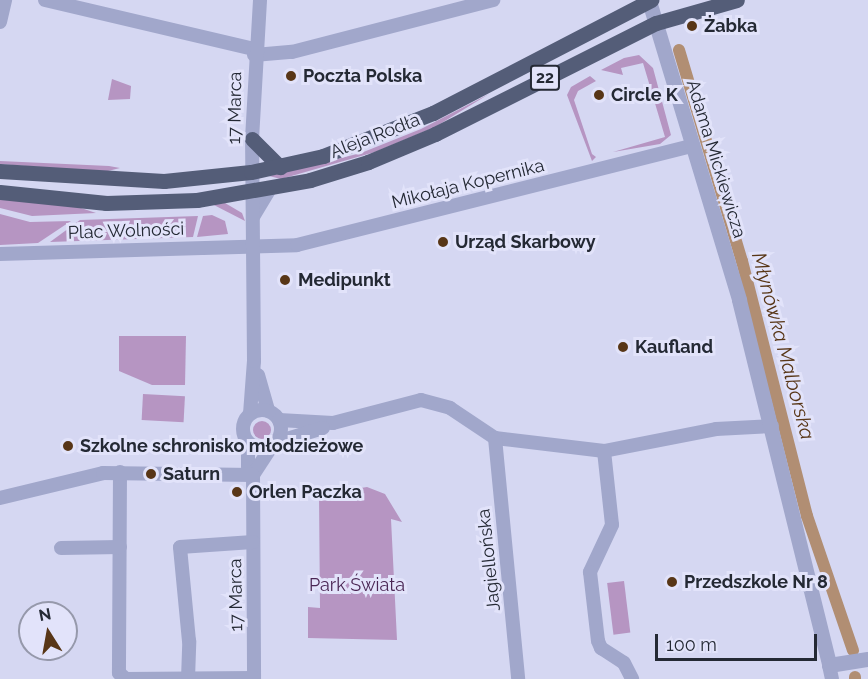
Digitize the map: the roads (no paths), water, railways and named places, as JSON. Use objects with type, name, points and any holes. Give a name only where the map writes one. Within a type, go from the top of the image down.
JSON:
[{"type":"main road","name":"Aleja Rodła","points":[[0,171],[121,181],[206,179],[252,172],[323,156],[433,113],[650,0]]},
{"type":"main road","name":"Aleja Rodła","points":[[0,192],[106,203],[197,201],[270,189],[393,153],[656,23],[737,0]]},
{"type":"main road","points":[[252,139],[280,166]]},
{"type":"street","points":[[0,22],[5,0]]},
{"type":"street","points":[[45,0],[254,52],[292,52],[493,0]]},
{"type":"street","name":"17 Marca","points":[[250,414],[254,362],[252,139],[254,52],[260,0]]},
{"type":"street","name":"Adama Mickiewicza","points":[[650,0],[690,146],[740,300],[831,672]]},
{"type":"street","name":"Mikołaja Kopernika","points":[[253,247],[324,240],[690,146]]},
{"type":"street","points":[[253,217],[270,189]]},
{"type":"street","name":"Plac Wolności","points":[[0,254],[253,247]]},
{"type":"street","name":"17 Marca","points":[[254,362],[268,411]]},
{"type":"street","points":[[333,423],[279,420],[268,411],[250,414],[243,425],[248,443],[259,449],[333,423],[421,400],[450,408],[495,438],[604,451],[716,429],[772,426]]},
{"type":"street","points":[[0,498],[120,472],[253,475],[282,432],[279,420]]},
{"type":"street","name":"Jagiellońska","points":[[495,438],[518,679]]},
{"type":"street","name":"17 Marca","points":[[248,443],[248,466],[253,475],[254,679]]},
{"type":"street","points":[[604,451],[612,525],[590,572],[598,640],[601,648],[624,663],[632,679]]},
{"type":"street","points":[[120,472],[119,673],[126,679],[254,679]]},
{"type":"street","points":[[188,678],[189,641],[179,550],[254,542]]},
{"type":"street","points":[[61,548],[120,547]]},
{"type":"street","points":[[831,672],[868,659]]},
{"type":"waterway","name":"Młynówka Malborska","points":[[679,50],[742,261],[807,516],[853,650]]},
{"type":"place","name":"Żabka","points":[[692,26]]},
{"type":"place","name":"Poczta Polska","points":[[291,76]]},
{"type":"place","name":"Circle K","points":[[599,95]]},
{"type":"place","name":"Urząd Skarbowy","points":[[443,242]]},
{"type":"place","name":"Medipunkt","points":[[285,280]]},
{"type":"place","name":"Kaufland","points":[[623,347]]},
{"type":"place","name":"Szkolne schronisko młodzieżowe","points":[[68,446]]},
{"type":"place","name":"Saturn","points":[[151,474]]},
{"type":"place","name":"Orlen Paczka","points":[[237,492]]},
{"type":"place","name":"Przedszkole Nr 8","points":[[672,582]]},
{"type":"park label","name":"Park Świata","points":[[357,585]]}]
